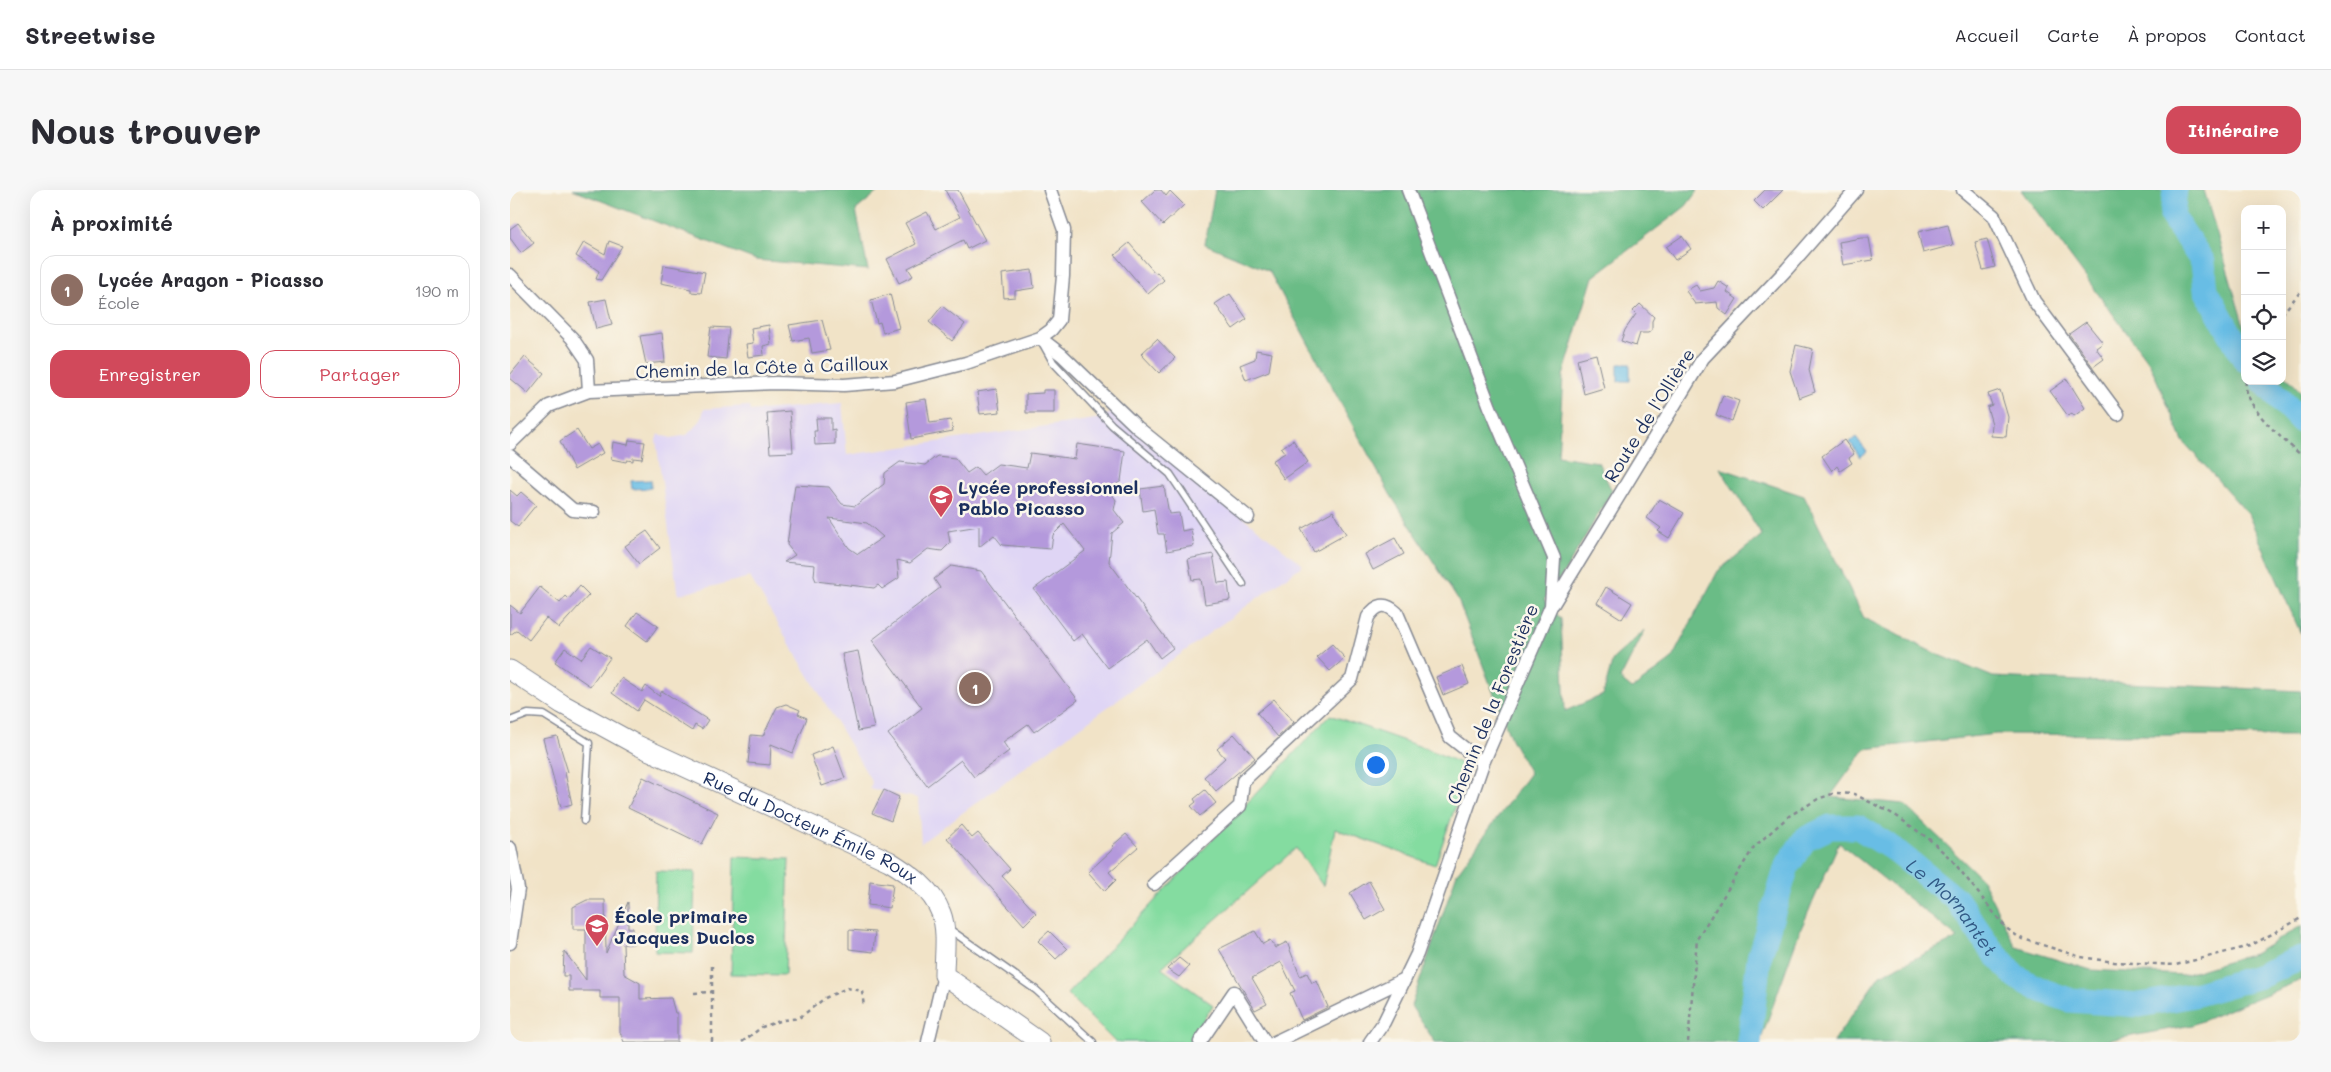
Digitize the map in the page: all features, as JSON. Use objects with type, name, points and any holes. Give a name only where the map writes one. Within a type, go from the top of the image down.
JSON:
[{"type":"street","name":"Chemin de la Côte à Cailloux","points":[[510,444],[549,406],[589,392],[776,383],[844,385],[895,381],[966,363],[1040,338],[1051,330],[1059,320],[1063,276],[1064,230],[1050,190]]},
{"type":"street","name":"Chemin de la Forestière","points":[[1370,1042],[1384,1022],[1417,954],[1483,763],[1552,606],[1554,558],[1490,407],[1408,190]]},
{"type":"street","name":"Route de l'Ollière","points":[[1552,606],[1704,358],[1787,269],[1856,190]]},
{"type":"street","points":[[1963,190],[1994,216],[2034,301],[2118,414]]},
{"type":"street","points":[[510,275],[572,338],[587,360],[589,392]]},
{"type":"street","points":[[1040,338],[1062,354],[1137,427],[1248,516]]},
{"type":"street","points":[[510,456],[573,510],[594,512]]},
{"type":"street","points":[[1154,884],[1240,806],[1244,781],[1352,680],[1368,617],[1374,608],[1384,604],[1397,613],[1450,737],[1483,763]]},
{"type":"street","name":"Rue du Docteur Émile Roux","points":[[510,670],[562,704],[637,745],[889,861],[913,876],[924,887],[941,913],[944,926],[944,975]]},
{"type":"street","points":[[510,848],[518,889],[510,943]]},
{"type":"street","points":[[928,1042],[944,975],[1040,1042]]},
{"type":"street","points":[[1275,1042],[1406,979]]},
{"type":"street","points":[[1200,1042],[1234,992],[1265,1042]]},
{"type":"lane","points":[[1040,338],[1053,362],[1112,426],[1170,474],[1243,584]]},
{"type":"lane","points":[[510,721],[528,714],[544,715],[589,743],[584,821]]},
{"type":"lane","points":[[944,926],[1036,990],[1093,1042]]},
{"type":"path","points":[[2286,309],[2301,291]]},
{"type":"path","points":[[2246,385],[2245,389],[2262,420],[2301,455]]},
{"type":"path","points":[[1688,1042],[1697,939],[1754,847],[1789,816],[1818,799],[1835,793],[1854,794],[1895,815],[1929,839],[1952,860],[2006,928],[2020,938],[2081,957],[2114,962],[2176,965],[2250,946],[2301,918]]},
{"type":"path","points":[[712,964],[712,1042]]},
{"type":"path","points":[[742,1042],[762,1027],[783,1020],[800,1018],[824,998],[847,988],[862,991],[864,1007]]},
{"type":"path","points":[[694,993],[712,992]]},
{"type":"shaded area","points":[[842,403],[847,455],[1096,419],[1112,413],[1303,565],[921,843],[918,798],[870,789],[872,782],[750,577],[678,595],[656,440],[658,434],[671,438],[687,435],[701,420],[704,409],[749,406],[750,411]]},
{"type":"green space","points":[[573,190],[880,190],[856,210],[868,270],[756,260]]},
{"type":"green space","points":[[1215,190],[1698,190],[1686,206],[1593,277],[1563,376],[1558,456],[1598,462],[1612,491],[1565,571],[1544,600],[1561,619],[1565,711],[1603,695],[1613,659],[1645,630],[1620,679],[1632,689],[1671,660],[1718,571],[1762,535],[1720,468],[1804,496],[1864,618],[1932,652],[1993,677],[2301,691],[2301,736],[1996,734],[1865,749],[1830,797],[1904,804],[1981,878],[2016,947],[2091,970],[2183,975],[2254,954],[2301,926],[2301,980],[2192,1025],[2099,1042],[1833,1042],[1880,975],[1958,938],[1839,843],[1799,933],[1760,1042],[1435,1042],[1411,1006],[1457,873],[1530,773],[1511,739],[1458,600],[1390,494],[1269,271],[1205,244]]},
{"type":"green space","points":[[2021,190],[2204,190],[2241,316],[2241,385],[2286,385],[2286,376],[2301,392],[2301,634],[2248,514],[2183,441],[2150,364]]},
{"type":"green space","points":[[1330,715],[1430,750],[1469,767],[1435,865],[1335,829],[1323,886],[1296,848],[1161,968],[1213,1005],[1189,1042],[1115,1042],[1067,994]]},
{"type":"green space","points":[[734,857],[789,859],[785,975],[731,974]]},
{"type":"green space","points":[[656,871],[695,872],[693,953],[655,952]]},
{"type":"water","points":[[1618,364],[1630,364],[1630,381],[1618,381]]},
{"type":"water","points":[[1856,437],[1867,452],[1860,457],[1850,442]]},
{"type":"water","points":[[651,480],[651,488],[632,489],[631,481]]},
{"type":"building","points":[[945,190],[958,190],[985,240],[967,249],[963,240],[908,268],[913,276],[899,283],[887,259],[916,244],[905,223],[927,212],[936,229],[960,217]]},
{"type":"building","points":[[1155,190],[1161,190],[1166,196],[1170,191],[1184,205],[1163,225],[1142,202]]},
{"type":"building","points":[[1765,190],[1783,190],[1763,210],[1754,201]]},
{"type":"building","points":[[518,223],[534,243],[521,253],[510,238],[510,229]]},
{"type":"building","points":[[1948,225],[1953,245],[1923,253],[1918,232]]},
{"type":"building","points":[[1682,236],[1691,249],[1675,260],[1666,247]]},
{"type":"building","points":[[1869,238],[1873,260],[1843,265],[1839,242]]},
{"type":"building","points":[[1987,239],[1995,267],[1983,270],[1975,242]]},
{"type":"building","points":[[609,241],[622,246],[601,280],[596,279],[599,271],[576,256],[584,242],[605,254]]},
{"type":"building","points":[[1129,243],[1155,273],[1157,272],[1164,280],[1148,294],[1115,255]]},
{"type":"building","points":[[664,265],[705,272],[701,293],[661,283]]},
{"type":"building","points":[[1032,270],[1034,288],[1015,291],[1015,297],[1004,298],[1002,274]]},
{"type":"building","points":[[1718,281],[1729,288],[1727,292],[1737,299],[1727,315],[1718,308],[1717,302],[1695,304],[1686,291],[1696,285],[1700,291],[1714,288]]},
{"type":"building","points":[[890,294],[899,328],[883,333],[880,322],[877,323],[871,300]]},
{"type":"building","points":[[1230,294],[1247,319],[1233,329],[1215,304]]},
{"type":"building","points":[[606,299],[612,325],[596,329],[590,302]]},
{"type":"building","points":[[1640,304],[1654,317],[1652,330],[1648,333],[1640,333],[1636,346],[1621,341],[1625,330],[1636,314],[1633,311]]},
{"type":"building","points":[[942,306],[965,324],[952,341],[929,322]]},
{"type":"building","points":[[822,320],[830,350],[812,353],[809,338],[793,341],[789,325]]},
{"type":"building","points":[[2086,322],[2103,343],[2096,348],[2104,359],[2093,367],[2069,334]]},
{"type":"building","points":[[769,325],[771,344],[763,346],[764,355],[748,357],[746,344],[753,343],[751,328]]},
{"type":"building","points":[[711,327],[729,328],[726,359],[707,357]]},
{"type":"building","points":[[662,333],[665,362],[646,364],[640,336]]},
{"type":"building","points":[[1157,339],[1175,358],[1159,373],[1141,354]]},
{"type":"building","points":[[1796,345],[1813,349],[1809,370],[1815,392],[1799,398],[1790,371]]},
{"type":"building","points":[[1256,350],[1272,353],[1269,371],[1246,380],[1240,365],[1255,359]]},
{"type":"building","points":[[1596,354],[1604,388],[1584,394],[1577,359]]},
{"type":"building","points":[[525,357],[544,373],[528,393],[510,378],[510,375]]},
{"type":"building","points":[[2067,379],[2085,408],[2074,416],[2072,413],[2068,416],[2050,391]]},
{"type":"building","points":[[997,389],[1000,412],[980,414],[977,392]]},
{"type":"building","points":[[1043,390],[1054,390],[1054,413],[1026,413],[1026,394],[1043,393]]},
{"type":"building","points":[[2000,390],[2008,417],[2006,437],[1991,436],[1992,424],[1987,407],[1992,405],[1988,394]]},
{"type":"building","points":[[1723,395],[1739,401],[1732,421],[1716,415]]},
{"type":"building","points":[[926,399],[930,423],[951,420],[953,431],[911,439],[906,402]]},
{"type":"building","points":[[790,411],[793,452],[770,453],[767,413]]},
{"type":"building","points":[[816,418],[831,418],[831,430],[835,429],[835,444],[815,445],[814,431],[817,431]]},
{"type":"building","points":[[577,430],[589,449],[598,444],[603,453],[574,470],[560,441]]},
{"type":"building","points":[[629,440],[645,442],[642,459],[633,458],[633,461],[627,460],[626,462],[611,459],[613,442],[628,445]]},
{"type":"building","points":[[1293,440],[1308,462],[1284,479],[1272,461],[1285,453],[1281,448]]},
{"type":"building","points":[[1844,440],[1854,454],[1849,458],[1852,463],[1840,471],[1837,466],[1832,471],[1822,456]]},
{"type":"building","points":[[1077,444],[1125,451],[1121,481],[1109,490],[1116,500],[1114,510],[1124,523],[1112,533],[1109,562],[1173,648],[1160,658],[1147,639],[1108,668],[1082,634],[1073,641],[1034,589],[1085,551],[1064,524],[1053,535],[1051,549],[1002,545],[994,535],[979,547],[979,526],[948,531],[950,543],[942,551],[928,549],[910,563],[897,560],[899,578],[882,589],[878,585],[874,588],[816,581],[814,576],[815,565],[784,562],[795,555],[787,545],[795,485],[829,487],[842,504],[855,506],[884,484],[885,473],[900,462],[925,465],[937,456],[955,458],[967,473],[976,467],[983,475],[998,464],[1027,468],[1030,453],[1075,459]],"holes":[[[829,518],[867,523],[883,537],[858,554],[849,548]]]},
{"type":"building","points":[[1164,486],[1169,514],[1179,513],[1182,531],[1191,529],[1194,546],[1167,551],[1164,534],[1158,534],[1154,509],[1143,511],[1140,489]]},
{"type":"building","points":[[510,490],[517,496],[521,492],[536,505],[518,527],[510,521]]},
{"type":"building","points":[[1659,499],[1684,513],[1669,538],[1658,531],[1661,528],[1647,518]]},
{"type":"building","points":[[1333,511],[1346,534],[1314,552],[1301,529]]},
{"type":"building","points":[[647,531],[660,548],[639,564],[625,546]]},
{"type":"building","points":[[1395,538],[1404,554],[1373,570],[1365,554]]},
{"type":"building","points":[[1213,554],[1218,583],[1228,582],[1230,600],[1205,604],[1201,579],[1192,580],[1188,559]]},
{"type":"building","points":[[951,566],[981,571],[1078,700],[1034,732],[1028,724],[1003,742],[1009,751],[974,777],[961,760],[927,786],[888,734],[922,708],[872,640],[940,588],[934,579]]},
{"type":"building","points":[[580,586],[589,595],[559,628],[546,618],[529,640],[517,630],[510,635],[510,605],[520,613],[540,587],[560,603],[566,596],[569,599]]},
{"type":"building","points":[[1606,587],[1632,603],[1622,619],[1597,603]]},
{"type":"building","points":[[637,612],[658,626],[647,641],[627,626]]},
{"type":"building","points":[[1332,644],[1345,658],[1330,671],[1317,657]]},
{"type":"building","points":[[591,646],[610,658],[590,686],[555,662],[565,648],[581,659]]},
{"type":"building","points":[[858,651],[874,728],[858,731],[842,654]]},
{"type":"building","points":[[1462,666],[1469,684],[1443,695],[1436,677]]},
{"type":"building","points":[[621,678],[642,692],[646,686],[659,696],[662,691],[708,720],[702,729],[695,725],[692,731],[644,700],[637,711],[612,693]]},
{"type":"building","points":[[1274,699],[1294,722],[1278,737],[1257,713]]},
{"type":"building","points":[[786,704],[800,710],[798,714],[807,718],[793,753],[771,744],[770,765],[748,763],[751,735],[763,736],[777,707]]},
{"type":"building","points":[[1234,734],[1255,758],[1216,791],[1204,777],[1225,758],[1217,749]]},
{"type":"building","points":[[557,736],[568,772],[565,773],[572,804],[561,807],[543,739]]},
{"type":"building","points":[[833,746],[845,778],[822,786],[811,755]]},
{"type":"building","points":[[643,777],[718,813],[702,844],[628,808]]},
{"type":"building","points":[[884,790],[899,797],[891,821],[872,813]]},
{"type":"building","points":[[1205,790],[1216,803],[1200,816],[1191,806],[1196,802],[1194,799]]},
{"type":"building","points":[[961,825],[972,838],[978,833],[1010,869],[1002,876],[1036,913],[1024,925],[947,838]]},
{"type":"building","points":[[1126,834],[1138,847],[1109,872],[1116,880],[1105,891],[1088,872]]},
{"type":"building","points":[[870,881],[893,884],[890,908],[868,905]]},
{"type":"building","points":[[1369,881],[1385,909],[1366,920],[1350,893]]},
{"type":"building","points":[[587,900],[605,900],[606,953],[628,902],[628,928],[633,928],[633,944],[623,944],[624,974],[640,983],[640,999],[671,998],[675,1013],[677,1013],[677,1042],[624,1042],[620,1032],[620,998],[600,998],[600,991],[569,991],[569,976],[563,976],[564,951],[586,980],[586,929],[573,929],[573,907]]},
{"type":"building","points":[[849,930],[875,932],[873,952],[849,949]]},
{"type":"building","points":[[1049,931],[1067,949],[1056,959],[1038,941]]},
{"type":"building","points":[[1255,931],[1263,944],[1270,940],[1275,948],[1287,942],[1300,976],[1307,973],[1312,983],[1317,981],[1328,1007],[1302,1020],[1290,993],[1295,991],[1281,962],[1252,978],[1267,1004],[1255,1010],[1219,949]]},
{"type":"building","points":[[1179,958],[1189,966],[1179,977],[1167,969]]},
{"type":"waterway","name":"Le Mornantet","points":[[2175,190],[2172,216],[2203,262],[2206,290],[2241,353]]},
{"type":"waterway","name":"Le Mornantet","points":[[2267,385],[2301,421]]},
{"type":"waterway","name":"Le Mornantet","points":[[1749,1042],[1759,958],[1787,866],[1805,839],[1830,827],[1858,827],[1892,848],[1957,900],[1990,948],[2016,977],[2041,990],[2069,1000],[2140,1005],[2194,995],[2260,976],[2301,958]]},
{"type":"place","name":"Lycée professionnel Pablo Picasso","points":[[941,518]]},
{"type":"place","name":"Lycée Aragon - Picasso","points":[[975,688]]},
{"type":"place","name":"École primaire Jacques Duclos","points":[[597,947]]}]
